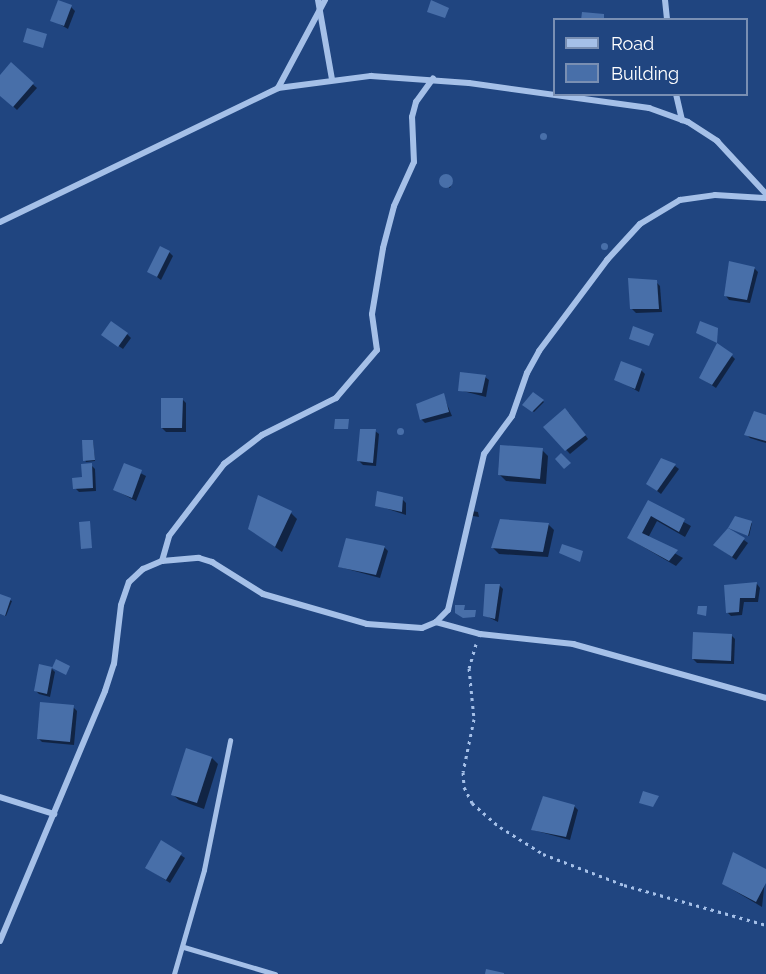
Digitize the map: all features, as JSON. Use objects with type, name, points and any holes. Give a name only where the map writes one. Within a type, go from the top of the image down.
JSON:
[{"type":"street","points":[[318,0],[332,79]]},
{"type":"street","points":[[278,88],[319,9],[326,0]]},
{"type":"street","points":[[665,0],[667,18]]},
{"type":"street","points":[[0,222],[278,88],[332,79],[433,79],[553,95]]},
{"type":"street","points":[[162,561],[169,536],[225,464],[262,435],[336,398],[377,350],[372,314],[383,248],[394,206],[414,162],[412,117],[416,102],[433,79]]},
{"type":"street","points":[[560,96],[650,108],[682,120],[717,141],[766,196]]},
{"type":"street","points":[[676,96],[682,120]]},
{"type":"street","points":[[0,941],[114,664],[121,605],[129,582],[143,569],[162,561],[212,562],[263,594],[367,624],[422,628],[436,622],[448,610],[484,454],[512,416],[527,372],[540,351],[607,260],[640,224],[680,200],[716,195],[766,196]]},
{"type":"street","points":[[436,622],[480,634],[573,644],[766,698]]},
{"type":"street","points":[[0,797],[54,814]]},
{"type":"lane","points":[[174,974],[184,947],[204,870],[230,741]]},
{"type":"lane","points":[[184,947],[275,974]]},
{"type":"path","points":[[480,634],[469,668],[474,719],[463,772],[464,787],[472,803],[500,827],[543,854],[624,885],[766,925]]},
{"type":"building","points":[[58,0],[72,5],[64,26],[50,21]]},
{"type":"building","points":[[431,0],[449,8],[445,18],[427,12]]},
{"type":"building","points":[[582,12],[604,14],[604,18],[581,18]]},
{"type":"building","points":[[27,28],[47,34],[43,48],[23,42]]},
{"type":"building","points":[[11,62],[34,83],[13,107],[0,96],[0,75]]},
{"type":"building","points":[[543,132],[547,136],[543,140],[539,136]]},
{"type":"building","points":[[446,174],[451,176],[453,181],[451,186],[446,188],[441,186],[439,181],[441,176]]},
{"type":"building","points":[[604,243],[607,246],[604,249],[601,246]]},
{"type":"building","points":[[160,246],[170,251],[157,277],[147,272]]},
{"type":"building","points":[[729,261],[755,267],[747,300],[724,296]]},
{"type":"building","points":[[628,278],[657,280],[659,309],[630,309]]},
{"type":"building","points":[[111,321],[128,333],[118,347],[101,335]]},
{"type":"building","points":[[700,321],[718,328],[717,343],[696,333]]},
{"type":"building","points":[[633,326],[654,334],[649,346],[629,339]]},
{"type":"building","points":[[717,343],[733,354],[712,385],[699,378]]},
{"type":"building","points":[[621,361],[642,369],[635,389],[614,380]]},
{"type":"building","points":[[460,372],[486,375],[482,393],[458,391]]},
{"type":"building","points":[[533,392],[544,400],[532,412],[522,405]]},
{"type":"building","points":[[444,393],[449,412],[420,420],[416,404]]},
{"type":"building","points":[[161,398],[183,398],[182,428],[161,428]]},
{"type":"building","points":[[565,408],[586,435],[565,451],[543,427]]},
{"type":"building","points":[[754,411],[766,415],[766,441],[744,435]]},
{"type":"building","points":[[335,419],[349,419],[348,429],[334,429]]},
{"type":"building","points":[[400,427],[404,431],[400,435],[396,431]]},
{"type":"building","points":[[360,429],[376,429],[373,463],[357,461]]},
{"type":"building","points":[[82,440],[93,440],[95,460],[83,461]]},
{"type":"building","points":[[500,445],[543,448],[540,479],[498,475]]},
{"type":"building","points":[[561,453],[571,463],[564,469],[555,459]]},
{"type":"building","points":[[661,458],[676,464],[657,491],[646,484]]},
{"type":"building","points":[[92,463],[93,488],[73,489],[72,478],[82,477],[81,464]]},
{"type":"building","points":[[124,463],[142,470],[132,498],[113,490]]},
{"type":"building","points":[[377,491],[403,497],[402,512],[375,506]]},
{"type":"building","points":[[258,495],[292,511],[275,547],[248,529]]},
{"type":"building","points":[[648,500],[685,519],[679,532],[651,516],[642,533],[678,550],[669,561],[627,538]]},
{"type":"building","points":[[735,516],[752,521],[748,536],[728,528]]},
{"type":"building","points":[[500,519],[549,523],[543,552],[491,548]]},
{"type":"building","points":[[90,521],[92,548],[81,549],[79,522]]},
{"type":"building","points":[[728,528],[745,538],[732,557],[713,545]]},
{"type":"building","points":[[346,538],[385,546],[376,575],[338,567]]},
{"type":"building","points":[[562,544],[583,551],[580,562],[559,553]]},
{"type":"building","points":[[757,582],[755,598],[740,598],[739,612],[726,613],[724,585]]},
{"type":"building","points":[[485,584],[500,584],[495,619],[483,616]]},
{"type":"building","points":[[0,594],[11,598],[5,616],[0,614]]},
{"type":"building","points":[[455,605],[465,605],[464,610],[476,610],[475,617],[463,618],[455,613]]},
{"type":"building","points":[[698,606],[707,606],[706,616],[697,614]]},
{"type":"building","points":[[693,632],[732,634],[731,661],[692,659]]},
{"type":"building","points":[[56,659],[70,666],[66,675],[52,668]]},
{"type":"building","points":[[39,664],[52,667],[47,694],[34,691]]},
{"type":"building","points":[[40,702],[74,705],[70,742],[37,739]]},
{"type":"building","points":[[186,748],[212,757],[197,803],[171,795]]},
{"type":"building","points":[[643,791],[659,796],[653,807],[639,803]]},
{"type":"building","points":[[543,796],[575,805],[566,837],[531,830]]},
{"type":"building","points":[[161,840],[182,853],[166,880],[145,868]]},
{"type":"building","points":[[733,852],[766,869],[766,883],[756,902],[722,884]]},
{"type":"building","points":[[486,969],[504,973],[504,974],[485,974]]}]
